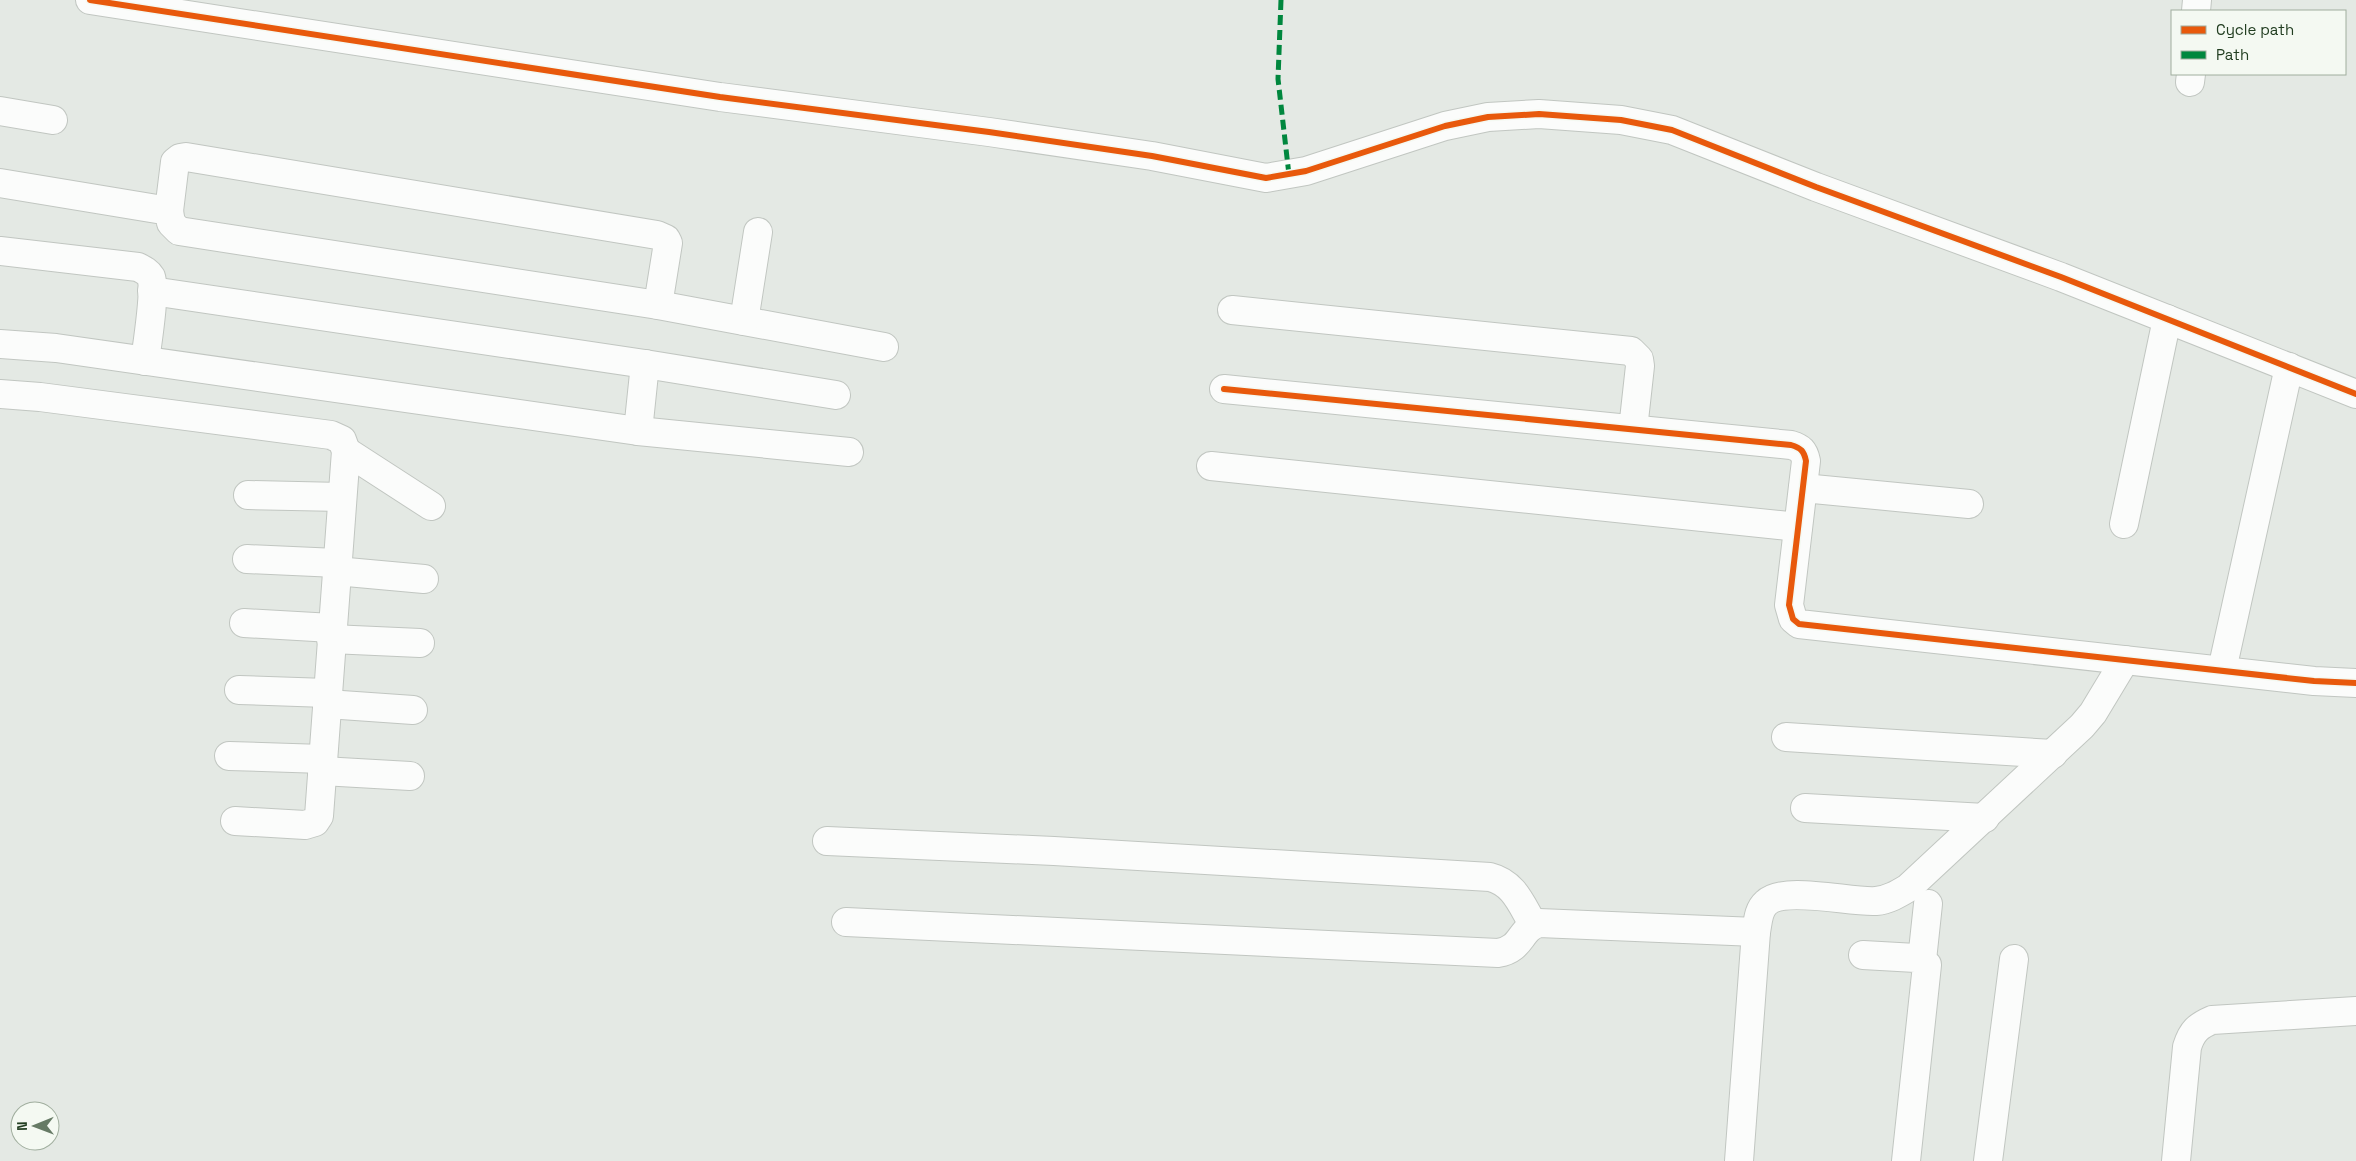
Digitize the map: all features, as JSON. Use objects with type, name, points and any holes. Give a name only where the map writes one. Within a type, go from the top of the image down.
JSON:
[{"type":"street","points":[[90,0],[720,97],[989,132],[1152,156],[1266,178],[1306,171],[1445,126],[1488,117],[1538,114],[1647,124],[1672,130],[1816,187],[2061,277],[2356,394]]},
{"type":"street","points":[[0,111],[53,120]]},
{"type":"street","points":[[658,306],[668,243],[666,239],[658,235],[186,157],[175,162],[169,211],[171,223],[179,231],[658,306],[884,347]]},
{"type":"street","points":[[0,183],[169,211]]},
{"type":"street","points":[[744,321],[758,232]]},
{"type":"street","points":[[0,251],[138,267],[150,276],[152,290],[145,361]]},
{"type":"street","points":[[152,290],[645,364],[836,395]]},
{"type":"street","points":[[1232,310],[1631,351],[1635,354],[1640,366],[1633,429]]},
{"type":"street","points":[[2124,524],[2167,319]]},
{"type":"street","points":[[0,344],[56,348],[638,431],[849,452]]},
{"type":"street","points":[[638,431],[645,364]]},
{"type":"street","points":[[2222,670],[2289,367]]},
{"type":"street","points":[[1224,389],[1799,447],[1804,452],[1806,461],[1789,604],[1793,619],[1799,624],[2314,681],[2356,683]]},
{"type":"street","points":[[0,394],[40,397],[331,435],[342,440],[346,450],[319,816],[315,822],[305,825],[235,821]]},
{"type":"street","points":[[346,450],[432,506]]},
{"type":"street","points":[[1211,466],[1798,527]]},
{"type":"street","points":[[1803,488],[1969,504]]},
{"type":"street","points":[[248,495],[342,497]]},
{"type":"street","points":[[247,559],[336,567],[424,579]]},
{"type":"street","points":[[244,623],[420,643]]},
{"type":"street","points":[[1739,1161],[1756,932],[1762,907],[1767,901],[1788,895],[1875,901],[1894,896],[1908,888],[2053,754],[2093,713],[2125,660]]},
{"type":"street","points":[[239,690],[413,710]]},
{"type":"street","points":[[1786,738],[2053,754]]},
{"type":"street","points":[[229,756],[410,776]]},
{"type":"street","points":[[1805,808],[1985,818]]},
{"type":"street","points":[[827,841],[1054,850],[1490,877],[1510,886],[1532,924]]},
{"type":"street","points":[[1922,960],[1928,904]]},
{"type":"street","points":[[846,922],[1498,953],[1514,948],[1532,924],[1539,922],[1756,932]]},
{"type":"street","points":[[1863,955],[1916,958],[1927,964],[1928,971],[1906,1161]]},
{"type":"street","points":[[1988,1161],[2014,959]]},
{"type":"street","points":[[2176,1161],[2188,1046],[2191,1034],[2199,1025],[2212,1020],[2356,1011]]},
{"type":"marked path","points":[[1281,0],[1278,79],[1289,175]]},
{"type":"cycle path","points":[[90,0],[720,97],[989,132],[1152,156],[1266,178],[1306,171],[1445,126],[1488,117],[1539,114],[1621,120],[1672,130],[1816,187],[2061,277],[2356,394]]},
{"type":"cycle path","points":[[1224,389],[1791,445],[1801,450],[1806,461],[1789,605],[1793,619],[1799,624],[2314,681],[2356,683]]}]
